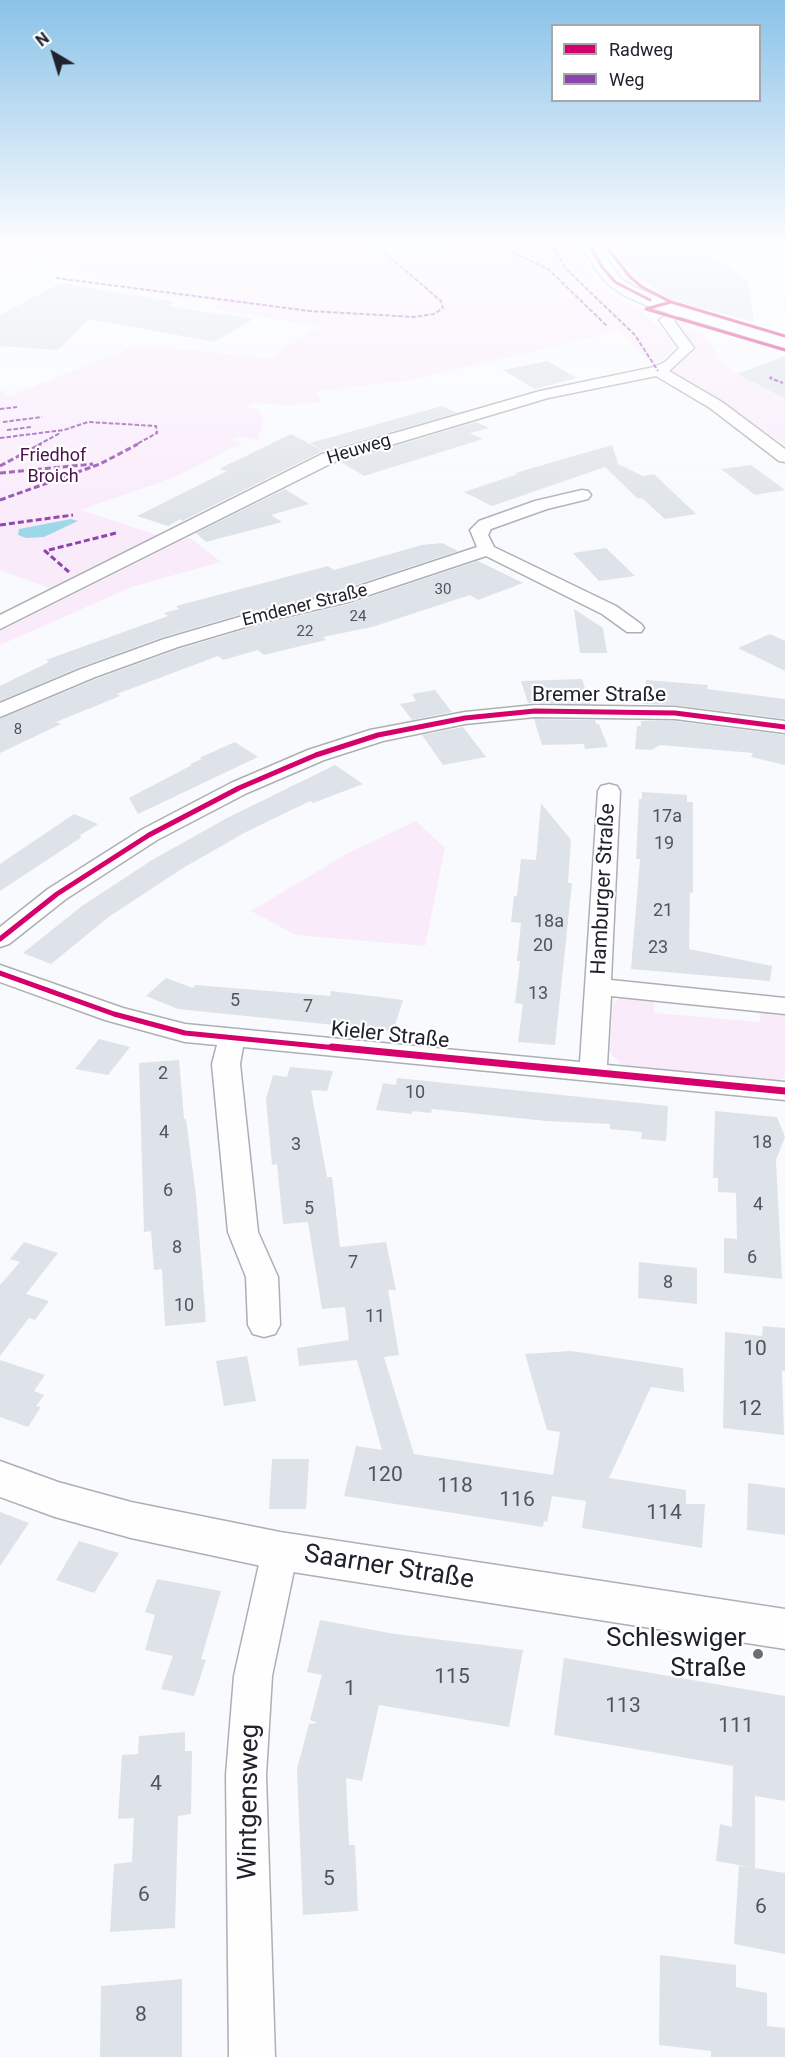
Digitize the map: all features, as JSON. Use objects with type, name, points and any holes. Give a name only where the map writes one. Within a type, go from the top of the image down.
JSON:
[{"type":"main road","points":[[766,337],[785,343]]},
{"type":"main road","name":"Saarner Straße","points":[[0,1479],[55,1499],[131,1520],[280,1551],[785,1629]]},
{"type":"street","name":"Heuweg","points":[[8,619],[328,458],[545,394],[658,370],[670,365],[687,348],[679,337]]},
{"type":"street","points":[[658,370],[716,405],[785,457]]},
{"type":"street","points":[[582,495],[541,505],[485,525],[479,530],[479,535],[488,550],[609,610],[634,628]]},
{"type":"street","name":"Emdener Straße","points":[[0,711],[88,673],[171,643],[253,619],[341,598],[488,550]]},
{"type":"street","name":"Bremer Straße","points":[[0,939],[57,894],[149,835],[239,788],[316,755],[378,735],[465,718],[536,711],[675,713],[785,727]]},
{"type":"street","name":"Hamburger Straße","points":[[598,987],[609,790]]},
{"type":"street","name":"Kieler Straße","points":[[0,973],[138,1022],[185,1033],[785,1091]]},
{"type":"street","points":[[593,1072],[598,987],[785,1006]]},
{"type":"street","points":[[232,1037],[226,1064],[243,1232],[262,1277],[264,1325]]},
{"type":"street","name":"Wintgensweg","points":[[252,2057],[246,1775],[253,1676],[280,1551]]},
{"type":"green space","name":"Friedhof Broich","points":[[303,337],[594,337],[407,381],[316,391],[321,402],[290,405],[251,403],[247,407],[258,409],[264,420],[258,440],[239,436],[231,440],[242,443],[175,477],[81,510],[157,535],[51,589],[0,570],[0,389],[10,396],[138,345],[269,358]]},
{"type":"green space","points":[[625,337],[669,337],[671,339],[672,351],[656,364],[649,361]]},
{"type":"green space","points":[[684,337],[705,337],[714,348],[717,358],[737,374],[785,400],[785,445],[716,399],[663,371],[691,348]]},
{"type":"green space","points":[[189,537],[221,562],[132,587],[0,645],[0,631]]},
{"type":"green space","points":[[416,821],[445,848],[425,946],[296,935],[251,911],[348,853]]},
{"type":"green space","points":[[628,994],[654,999],[654,1013],[760,1022],[760,1008],[785,1012],[785,1078],[779,1081],[622,1065],[610,1053],[613,1002]]},
{"type":"water","points":[[71,519],[78,521],[44,537],[26,538],[18,535],[19,529]]},
{"type":"building","points":[[0,337],[71,337],[58,350],[0,346]]},
{"type":"building","points":[[188,337],[223,337],[215,342]]},
{"type":"building","points":[[785,356],[785,399],[737,374]]},
{"type":"building","points":[[547,361],[577,378],[535,389],[503,370]]},
{"type":"building","points":[[442,406],[457,413],[324,451],[310,443]]},
{"type":"building","points":[[476,422],[489,428],[470,433],[483,439],[364,476],[341,462]]},
{"type":"building","points":[[291,434],[323,451],[168,526],[137,516],[227,471],[219,469]]},
{"type":"building","points":[[612,445],[618,463],[616,463],[643,476],[654,474],[696,514],[665,519],[642,498],[638,499],[605,467],[492,506],[464,492],[518,474],[515,473]]},
{"type":"building","points":[[751,465],[785,490],[755,495],[721,469]]},
{"type":"building","points":[[285,489],[309,504],[271,515],[282,522],[206,542],[196,533]]},
{"type":"building","points":[[442,543],[458,551],[334,592],[245,613],[163,637],[80,667],[0,701],[0,686],[49,662],[46,660],[168,616],[164,613],[179,609],[176,606],[328,566],[334,570],[422,545]]},
{"type":"building","points":[[606,548],[635,576],[599,581],[573,553]]},
{"type":"building","points":[[478,561],[523,583],[478,600],[470,595],[372,627],[323,637],[326,640],[264,655],[258,650],[223,660],[218,656],[117,694],[120,696],[56,722],[61,724],[0,753],[0,719],[96,679],[179,649],[260,625],[349,604]]},
{"type":"building","points":[[574,609],[603,628],[607,653],[580,653]]},
{"type":"building","points":[[770,634],[785,641],[785,671],[738,648]]},
{"type":"building","points":[[582,679],[590,704],[528,703],[521,681]]},
{"type":"building","points":[[646,680],[708,685],[707,689],[785,699],[785,719],[675,705],[643,704]]},
{"type":"building","points":[[435,690],[452,712],[412,720],[400,704],[416,701],[412,694]]},
{"type":"building","points":[[534,719],[595,720],[596,724],[599,724],[608,747],[585,749],[584,744],[542,745]]},
{"type":"building","points":[[641,721],[675,721],[785,735],[785,765],[751,757],[753,753],[660,745],[651,750],[635,749],[637,726],[641,726]]},
{"type":"building","points":[[463,727],[486,757],[443,765],[422,735]]},
{"type":"building","points":[[235,742],[258,757],[138,814],[129,798],[202,759],[199,758]]},
{"type":"building","points":[[335,765],[363,784],[313,803],[310,801],[246,832],[183,868],[110,916],[51,964],[23,953],[82,906],[152,860],[227,818]]},
{"type":"building","points":[[642,792],[687,795],[687,802],[693,802],[693,893],[690,892],[689,949],[772,966],[770,981],[631,969],[640,859],[636,859],[639,799],[642,799]]},
{"type":"building","points":[[541,803],[571,840],[568,883],[572,883],[555,1045],[518,1042],[523,1004],[515,1003],[520,961],[517,961],[521,923],[511,922],[514,896],[517,896],[521,859],[536,860]]},
{"type":"building","points":[[74,814],[98,824],[0,891],[0,864]]},
{"type":"building","points":[[166,978],[193,988],[195,985],[330,996],[331,991],[403,1000],[393,1031],[178,1009],[146,996]]},
{"type":"building","points":[[99,1039],[130,1047],[108,1075],[75,1069]]},
{"type":"building","points":[[179,1060],[184,1119],[186,1119],[196,1196],[206,1322],[165,1326],[162,1269],[154,1270],[151,1231],[144,1232],[139,1063]]},
{"type":"building","points":[[290,1067],[333,1071],[327,1091],[311,1090],[327,1177],[332,1177],[340,1247],[386,1242],[396,1290],[388,1290],[399,1355],[384,1357],[414,1454],[553,1475],[560,1432],[547,1430],[525,1354],[571,1351],[683,1368],[684,1392],[651,1387],[609,1478],[686,1490],[686,1504],[705,1504],[702,1548],[582,1528],[586,1501],[552,1496],[547,1522],[544,1521],[543,1527],[344,1496],[356,1446],[382,1450],[357,1360],[299,1366],[297,1348],[349,1340],[345,1307],[322,1309],[308,1222],[283,1224],[277,1164],[272,1165],[266,1099],[273,1075],[287,1077]]},
{"type":"building","points":[[397,1078],[668,1106],[666,1141],[641,1139],[642,1132],[610,1129],[610,1124],[546,1121],[432,1109],[431,1113],[412,1111],[412,1114],[376,1110],[383,1083],[396,1085]]},
{"type":"building","points":[[715,1111],[777,1117],[785,1137],[776,1160],[782,1279],[724,1273],[724,1238],[737,1239],[736,1193],[718,1192],[718,1178],[713,1178]]},
{"type":"building","points":[[24,1242],[58,1253],[26,1294],[49,1301],[35,1320],[29,1318],[0,1356],[0,1285],[20,1262],[10,1259]]},
{"type":"building","points":[[639,1262],[697,1268],[697,1304],[638,1298]]},
{"type":"building","points":[[763,1326],[785,1328],[785,1371],[782,1371],[784,1435],[723,1428],[725,1332],[762,1336]]},
{"type":"building","points":[[247,1356],[256,1401],[224,1406],[216,1361]]},
{"type":"building","points":[[0,1360],[45,1375],[34,1391],[44,1395],[36,1406],[41,1407],[28,1427],[0,1417]]},
{"type":"building","points":[[272,1459],[309,1459],[306,1509],[269,1509]]},
{"type":"building","points":[[748,1483],[785,1488],[785,1535],[747,1530]]},
{"type":"building","points":[[0,1512],[29,1523],[0,1566]]},
{"type":"building","points":[[79,1541],[119,1553],[94,1593],[56,1580]]},
{"type":"building","points":[[157,1579],[221,1591],[201,1659],[206,1660],[194,1696],[161,1689],[173,1656],[145,1650],[155,1615],[145,1612]]},
{"type":"building","points":[[320,1620],[395,1634],[523,1650],[509,1727],[379,1705],[362,1781],[346,1778],[349,1845],[355,1845],[358,1911],[303,1915],[297,1769],[309,1724],[318,1723],[310,1720],[322,1675],[307,1672]]},
{"type":"building","points":[[564,1658],[785,1696],[785,1801],[755,1796],[755,1868],[785,1873],[785,1954],[734,1944],[739,1866],[750,1867],[716,1861],[720,1824],[732,1827],[733,1766],[554,1735]]},
{"type":"building","points":[[185,1732],[185,1751],[192,1751],[191,1814],[178,1816],[175,1928],[110,1932],[114,1864],[132,1862],[134,1818],[118,1819],[122,1755],[138,1754],[139,1736]]},
{"type":"building","points":[[660,1955],[736,1965],[736,1987],[767,1993],[767,2026],[785,2028],[785,2057],[711,2057],[711,2051],[659,2045]]},
{"type":"building","points":[[182,1979],[182,2057],[100,2057],[101,1986]]},
{"type":"marked path","points":[[636,337],[658,371]]},
{"type":"marked path","points":[[772,377],[770,378],[783,383]]},
{"type":"marked path","points":[[0,409],[17,407]]},
{"type":"marked path","points":[[3,422],[42,417]]},
{"type":"marked path","points":[[0,438],[64,430],[88,422],[156,426],[157,433],[100,464],[0,500]]},
{"type":"marked path","points":[[7,430],[31,427]]},
{"type":"marked path","points":[[0,466],[60,433]]},
{"type":"marked path","points":[[0,473],[93,464]]},
{"type":"marked path","points":[[0,525],[73,515]]},
{"type":"marked path","points":[[69,572],[45,551],[116,533]]},
{"type":"cycle path","points":[[741,337],[785,350]]},
{"type":"cycle path","points":[[0,939],[57,894],[149,835],[239,788],[316,755],[378,735],[465,718],[535,711],[675,713],[785,727]]},
{"type":"cycle path","points":[[0,973],[114,1014],[185,1033],[785,1091]]},
{"type":"place","name":"Schleswiger Straße","points":[[758,1654]]}]
